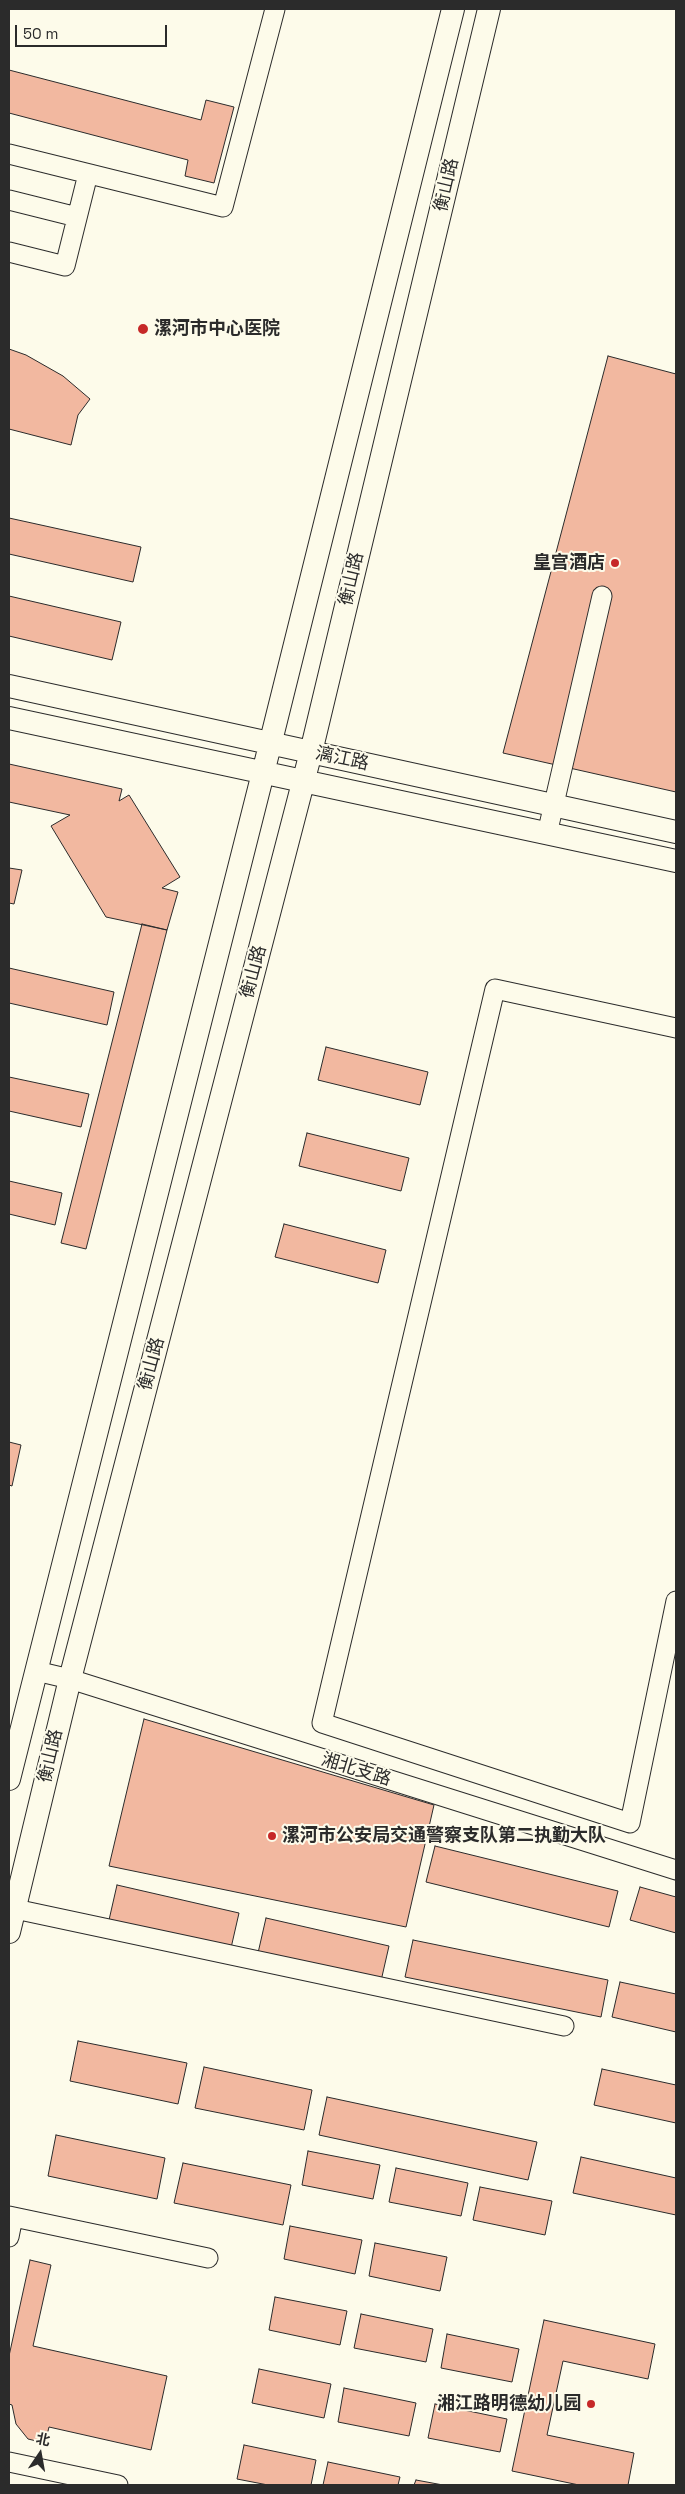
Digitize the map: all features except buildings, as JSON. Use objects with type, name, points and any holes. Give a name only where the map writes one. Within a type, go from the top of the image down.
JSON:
[{"type":"street","points":[[9,154],[222,207],[276,9]]},
{"type":"street","name":"衡山路","points":[[9,1779],[271,743],[452,9]]},
{"type":"street","name":"衡山路","points":[[9,1932],[70,1680],[311,752],[489,9]]},
{"type":"street","points":[[9,252],[65,266],[88,174]]},
{"type":"street","points":[[9,200],[77,217]]},
{"type":"street","points":[[547,834],[602,596]]},
{"type":"street","name":"漓江路","points":[[9,686],[676,832]]},
{"type":"street","name":"漓江路","points":[[9,718],[676,860]]},
{"type":"street","points":[[676,1028],[495,989],[322,1724],[630,1823],[676,1601]]},
{"type":"street","name":"湘北支路","points":[[36,1671],[70,1680],[676,1870]]},
{"type":"street","points":[[15,1909],[564,2026]]},
{"type":"street","points":[[9,2237],[11,2216],[208,2258]]},
{"type":"street","points":[[9,2462],[118,2485]]},
{"type":"place","name":"漯河市中心医院","points":[[143,329]]},
{"type":"place","name":"皇宫酒店","points":[[615,563]]},
{"type":"place","name":"漯河市公安局交通警察支队第二执勤大队","points":[[272,1836]]},
{"type":"place","name":"湘江路明德幼儿园","points":[[591,2404]]}]
